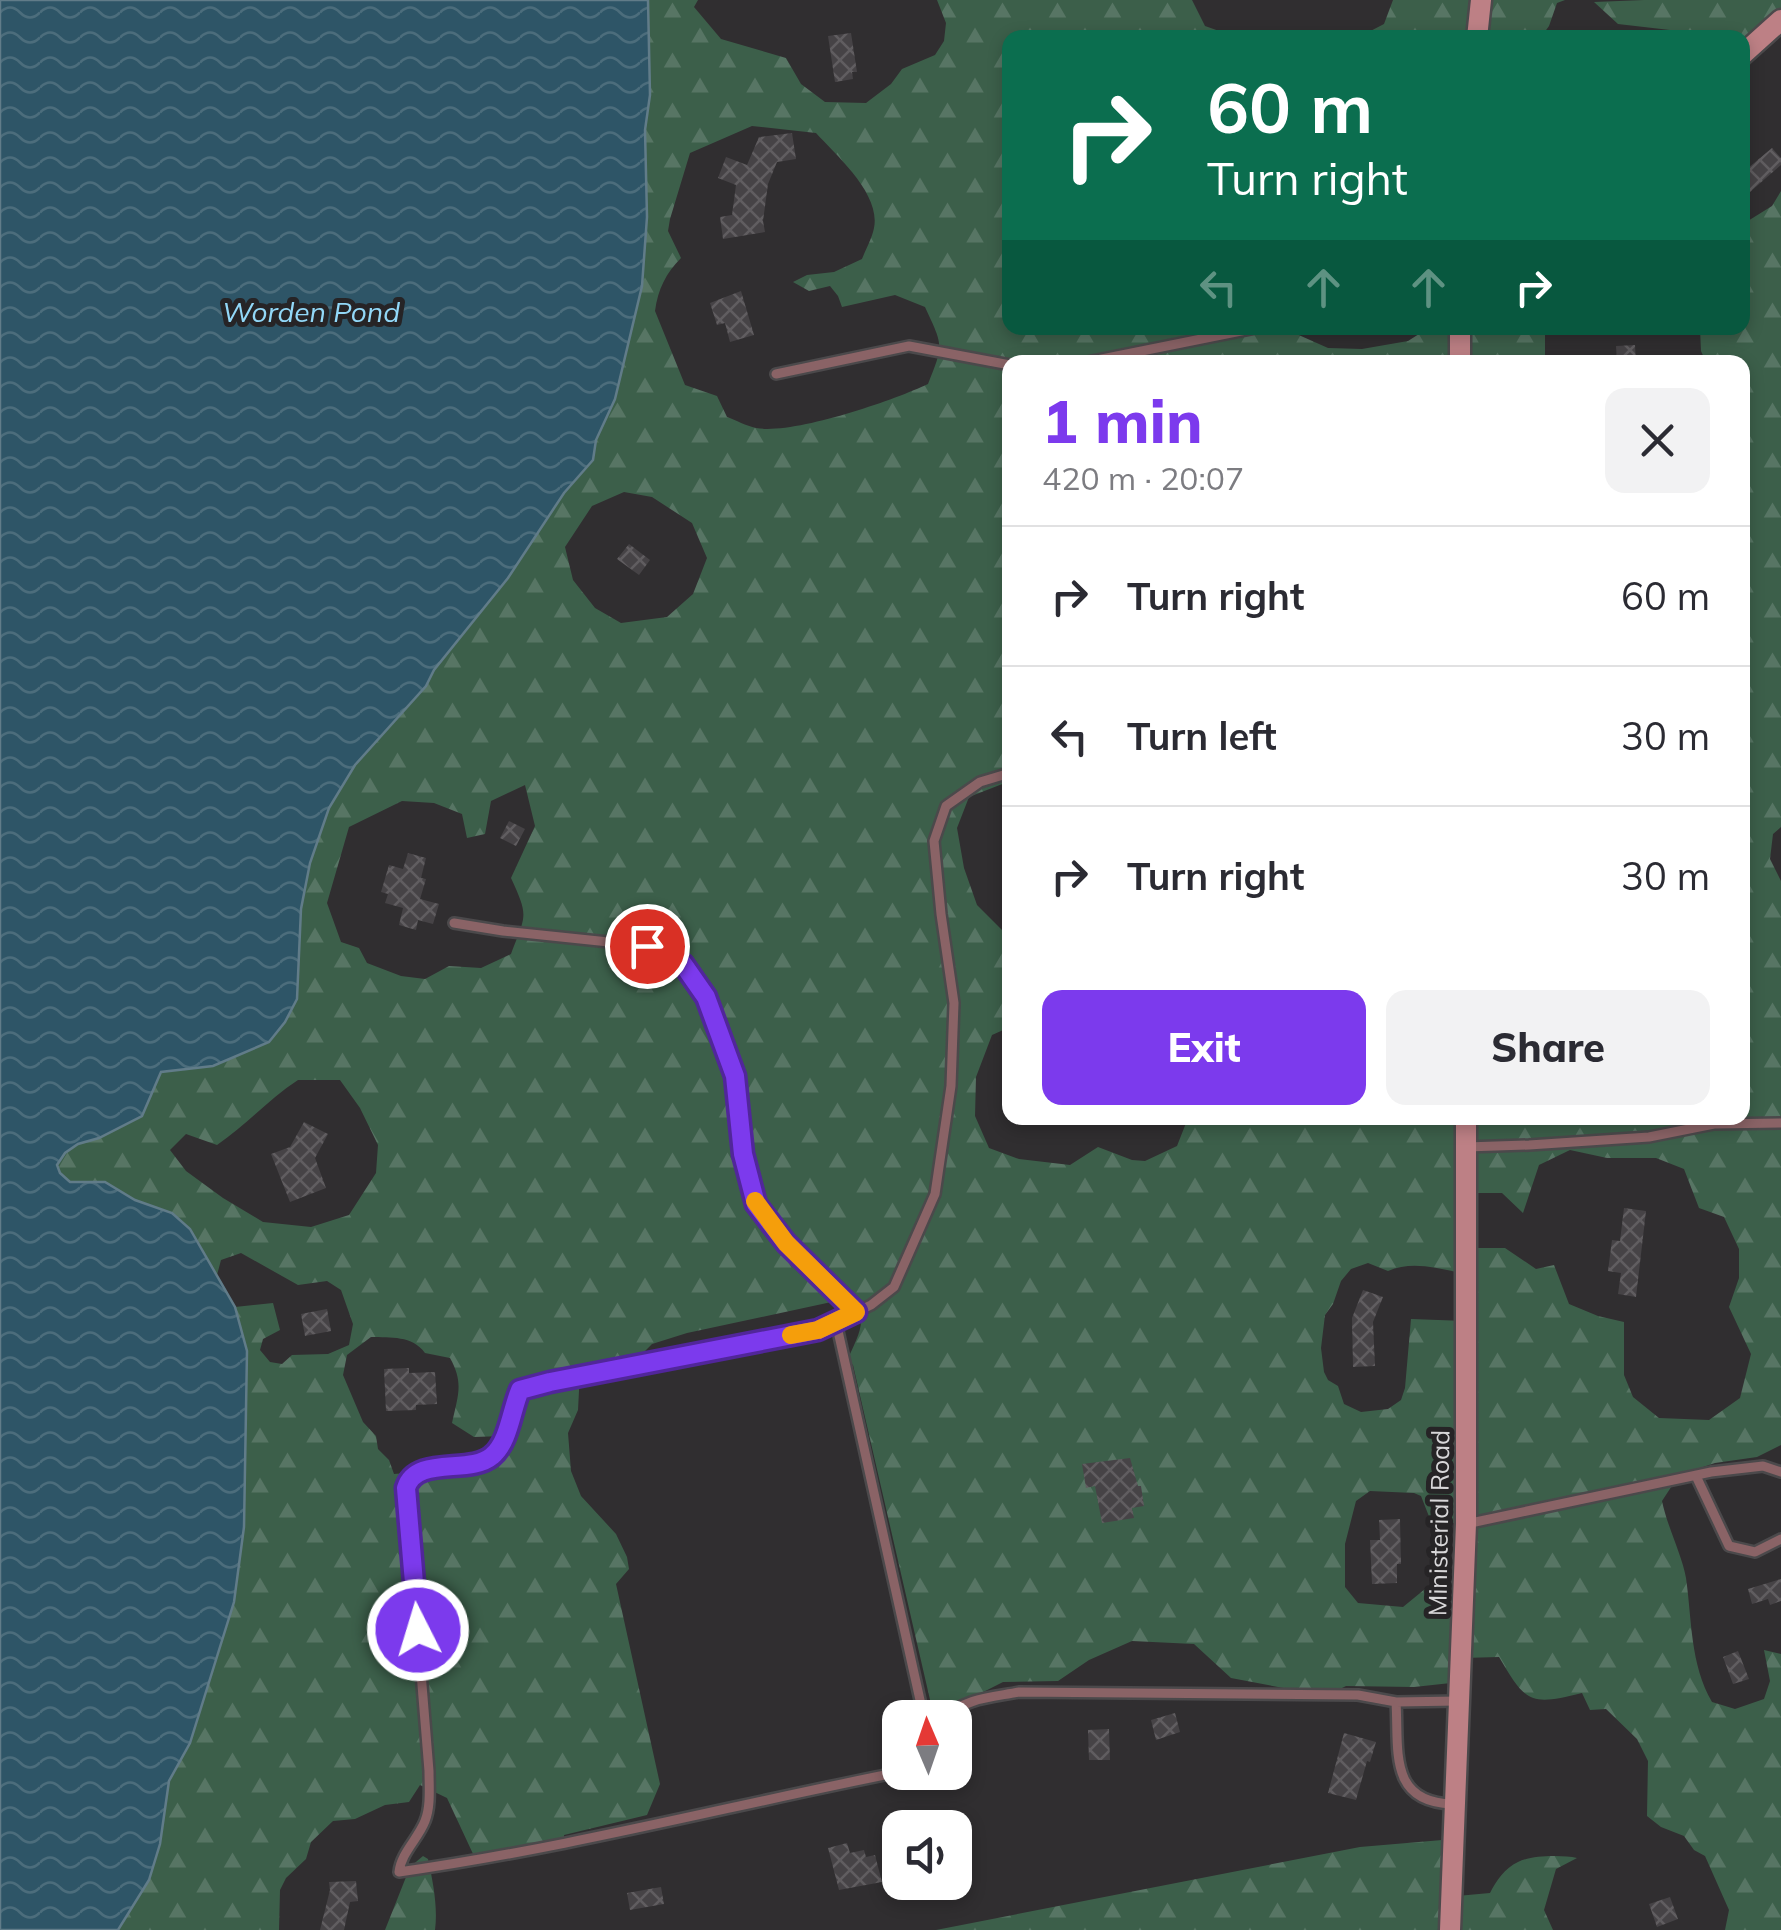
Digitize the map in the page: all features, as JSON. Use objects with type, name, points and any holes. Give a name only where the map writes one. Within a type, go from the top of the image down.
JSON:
[{"type":"main road","points":[[1477,30],[1481,0]]},
{"type":"main road","points":[[1750,48],[1781,20]]},
{"type":"main road","name":"Ministerial Road","points":[[1450,1930],[1466,1524],[1466,1125]]},
{"type":"lane","points":[[1121,355],[1221,335]]},
{"type":"lane","points":[[776,374],[909,346],[1002,363]]},
{"type":"lane","points":[[882,1776],[618,1834],[399,1872],[400,1863],[425,1821],[430,1772],[406,1488],[412,1474],[485,1461],[495,1454],[520,1390],[818,1330],[871,1305],[894,1287],[935,1194],[951,1086],[954,1003],[934,841],[946,806],[980,782],[1002,775]]},
{"type":"lane","points":[[454,924],[647,946],[683,964],[706,997],[735,1076],[743,1154],[756,1204],[786,1243],[856,1312]]},
{"type":"lane","points":[[1750,1123],[1781,1123]]},
{"type":"lane","points":[[1466,1146],[1649,1136],[1709,1125]]},
{"type":"lane","points":[[836,1322],[920,1700]]},
{"type":"lane","points":[[1466,1524],[1696,1476],[1762,1466],[1781,1472]]},
{"type":"lane","points":[[1696,1476],[1729,1546],[1755,1552],[1781,1539]]},
{"type":"lane","points":[[972,1702],[1019,1692],[1358,1695],[1396,1702],[1459,1701]]},
{"type":"lane","points":[[1396,1702],[1400,1766],[1406,1784],[1420,1798],[1437,1804],[1455,1804]]},
{"type":"green space","points":[[648,0],[698,0],[694,7],[721,39],[786,58],[801,84],[825,102],[866,103],[891,84],[902,69],[935,55],[944,41],[946,23],[937,0],[1192,0],[1205,26],[1216,30],[1002,30],[1002,335],[1299,335],[1328,348],[1362,349],[1408,341],[1417,335],[1545,335],[1545,355],[1002,355],[1002,784],[969,797],[957,828],[964,868],[977,905],[1002,930],[1002,1031],[992,1035],[976,1077],[975,1116],[989,1148],[1019,1159],[1070,1165],[1098,1147],[1145,1161],[1177,1146],[1185,1125],[1750,1125],[1750,355],[1703,355],[1700,335],[1750,335],[1750,220],[1772,206],[1781,191],[1781,827],[1773,834],[1770,859],[1781,881],[1781,1445],[1757,1457],[1715,1463],[1679,1475],[1662,1501],[1686,1578],[1693,1642],[1712,1702],[1735,1709],[1764,1699],[1770,1681],[1764,1650],[1781,1654],[1781,1930],[1725,1930],[1729,1910],[1705,1856],[1694,1850],[1684,1836],[1661,1827],[1647,1816],[1648,1761],[1637,1739],[1606,1709],[1590,1710],[1582,1693],[1551,1699],[1531,1697],[1516,1684],[1499,1657],[1462,1658],[1460,1682],[1414,1687],[1346,1686],[1326,1696],[1231,1678],[1194,1644],[1132,1641],[1089,1660],[1058,1681],[1003,1682],[968,1700],[930,1700],[853,1365],[847,1361],[861,1320],[857,1305],[850,1298],[687,1333],[652,1344],[637,1359],[580,1371],[578,1410],[568,1433],[571,1471],[581,1496],[616,1534],[627,1557],[629,1569],[616,1584],[660,1784],[647,1815],[564,1835],[564,1841],[474,1856],[447,1798],[420,1785],[409,1802],[385,1805],[355,1819],[333,1821],[311,1842],[306,1859],[286,1878],[280,1890],[279,1930],[118,1930],[149,1880],[160,1844],[169,1781],[190,1743],[234,1602],[247,1351],[235,1307],[273,1303],[280,1330],[263,1339],[260,1350],[270,1362],[282,1364],[292,1355],[328,1354],[349,1345],[353,1324],[341,1290],[327,1281],[298,1285],[241,1253],[221,1260],[217,1275],[172,1214],[135,1200],[105,1182],[70,1182],[57,1165],[78,1144],[142,1116],[161,1071],[213,1066],[269,1042],[285,1023],[297,999],[301,909],[310,863],[329,808],[355,765],[426,686],[434,670],[508,578],[564,493],[593,460],[596,440],[615,399],[642,286],[647,217]],"holes":[[[752,126],[816,133],[864,189],[871,202],[874,228],[862,259],[834,272],[807,275],[793,282],[809,291],[830,286],[842,307],[895,295],[925,307],[939,345],[928,384],[817,422],[773,429],[756,428],[727,417],[717,396],[685,385],[655,311],[664,282],[681,258],[668,231],[670,219],[690,153]],[[624,492],[652,497],[692,523],[707,558],[693,594],[667,617],[621,623],[595,608],[573,580],[565,547],[592,506]],[[525,785],[535,826],[511,878],[523,916],[511,954],[481,968],[449,966],[425,979],[401,976],[367,963],[359,948],[341,942],[327,903],[349,827],[402,801],[434,803],[462,814],[467,838],[485,834],[491,801]],[[298,1080],[340,1080],[360,1108],[378,1145],[376,1173],[349,1215],[311,1227],[263,1222],[186,1171],[170,1150],[186,1134],[217,1145]],[[1570,1150],[1607,1158],[1656,1158],[1684,1169],[1699,1208],[1724,1217],[1739,1249],[1739,1278],[1729,1307],[1751,1354],[1740,1398],[1709,1420],[1659,1418],[1633,1397],[1624,1375],[1624,1322],[1569,1304],[1554,1265],[1536,1269],[1505,1248],[1467,1248],[1468,1193],[1502,1193],[1523,1213],[1539,1165]],[[1368,1263],[1388,1271],[1417,1266],[1466,1274],[1465,1321],[1411,1319],[1401,1400],[1388,1409],[1361,1412],[1344,1404],[1338,1386],[1328,1380],[1321,1348],[1325,1315],[1341,1281],[1351,1269]],[[371,1337],[407,1340],[425,1353],[450,1358],[458,1382],[452,1423],[474,1437],[508,1438],[451,1469],[394,1474],[389,1460],[378,1449],[376,1436],[363,1422],[343,1375],[347,1355]],[[1370,1491],[1414,1493],[1421,1496],[1430,1519],[1466,1525],[1463,1592],[1425,1589],[1403,1607],[1358,1603],[1345,1587],[1345,1544],[1356,1501]]]},
{"type":"green space","points":[[1393,0],[1565,0],[1557,3],[1546,30],[1372,30],[1384,24]]},
{"type":"green space","points":[[1781,0],[1781,17],[1750,46],[1750,30],[1670,30],[1618,24],[1594,2]]},
{"type":"green space","points":[[1454,1839],[1457,1896],[1490,1893],[1505,1871],[1524,1860],[1547,1856],[1577,1858],[1556,1869],[1544,1910],[1553,1930],[936,1930],[1360,1847]]},
{"type":"green space","points":[[423,1856],[428,1859],[433,1886],[435,1930],[385,1930],[410,1867]]},
{"type":"water","name":"Worden Pond","points":[[0,0],[648,0],[650,95],[645,130],[647,217],[642,286],[615,399],[596,440],[593,460],[564,493],[508,578],[434,670],[426,686],[355,765],[329,808],[310,863],[301,909],[297,999],[285,1022],[269,1042],[213,1066],[161,1072],[142,1116],[78,1144],[57,1165],[70,1182],[105,1182],[135,1200],[172,1213],[190,1229],[235,1307],[247,1351],[244,1527],[234,1602],[190,1743],[169,1781],[160,1844],[149,1880],[118,1930],[0,1930]]},
{"type":"building","points":[[851,33],[857,72],[852,72],[853,79],[835,82],[828,36]]},
{"type":"building","points":[[792,133],[796,159],[777,162],[768,184],[765,232],[723,239],[720,217],[732,215],[736,185],[718,178],[726,157],[747,165],[759,137]]},
{"type":"building","points":[[1772,148],[1781,158],[1781,165],[1750,192],[1750,166]]},
{"type":"building","points":[[741,291],[754,335],[730,342],[725,323],[717,325],[710,303]]},
{"type":"building","points":[[1635,345],[1636,355],[1617,355],[1616,346]]},
{"type":"building","points":[[629,544],[650,560],[639,575],[617,559]]},
{"type":"building","points":[[509,821],[525,829],[516,846],[500,838]]},
{"type":"building","points":[[408,853],[426,858],[421,878],[426,879],[420,899],[439,904],[433,924],[418,920],[416,930],[399,925],[403,908],[385,903],[388,894],[381,892],[389,865],[403,869]]},
{"type":"building","points":[[304,1122],[328,1134],[315,1158],[326,1188],[290,1202],[271,1154],[290,1147]]},
{"type":"building","points":[[1624,1208],[1646,1211],[1636,1297],[1618,1294],[1621,1273],[1608,1271],[1612,1240],[1620,1241]]},
{"type":"building","points":[[1363,1290],[1383,1297],[1373,1322],[1375,1366],[1353,1367],[1352,1318]]},
{"type":"building","points":[[327,1309],[331,1331],[305,1336],[301,1314]]},
{"type":"building","points":[[409,1368],[409,1373],[435,1372],[437,1404],[416,1405],[416,1410],[386,1411],[384,1369]]},
{"type":"building","points":[[1130,1458],[1144,1506],[1132,1508],[1134,1518],[1102,1523],[1095,1486],[1086,1488],[1082,1464]]},
{"type":"building","points":[[1400,1519],[1401,1564],[1397,1564],[1397,1583],[1372,1584],[1370,1540],[1380,1540],[1379,1520]]},
{"type":"building","points":[[1781,1579],[1781,1601],[1770,1605],[1768,1599],[1752,1604],[1748,1589]]},
{"type":"building","points":[[1738,1651],[1749,1679],[1733,1684],[1723,1657]]},
{"type":"building","points":[[1175,1713],[1180,1732],[1156,1740],[1151,1720]]},
{"type":"building","points":[[1109,1729],[1110,1760],[1089,1760],[1088,1730]]},
{"type":"building","points":[[1344,1733],[1376,1742],[1356,1800],[1328,1793]]},
{"type":"building","points":[[847,1843],[850,1853],[864,1850],[866,1857],[875,1855],[882,1882],[839,1890],[828,1848]]},
{"type":"building","points":[[356,1881],[358,1901],[350,1902],[344,1930],[320,1930],[329,1882]]},
{"type":"building","points":[[661,1887],[664,1904],[630,1910],[627,1893]]},
{"type":"building","points":[[1670,1897],[1678,1919],[1657,1927],[1649,1904]]},
{"type":"slow traffic","points":[[755,1201],[786,1243],[856,1312],[818,1330],[791,1335]]},
{"type":"route","points":[[418,1630],[408,1480],[418,1472],[485,1461],[495,1454],[520,1390],[818,1330],[856,1312],[786,1243],[756,1204],[743,1154],[735,1076],[706,997],[683,964],[647,946]]}]
